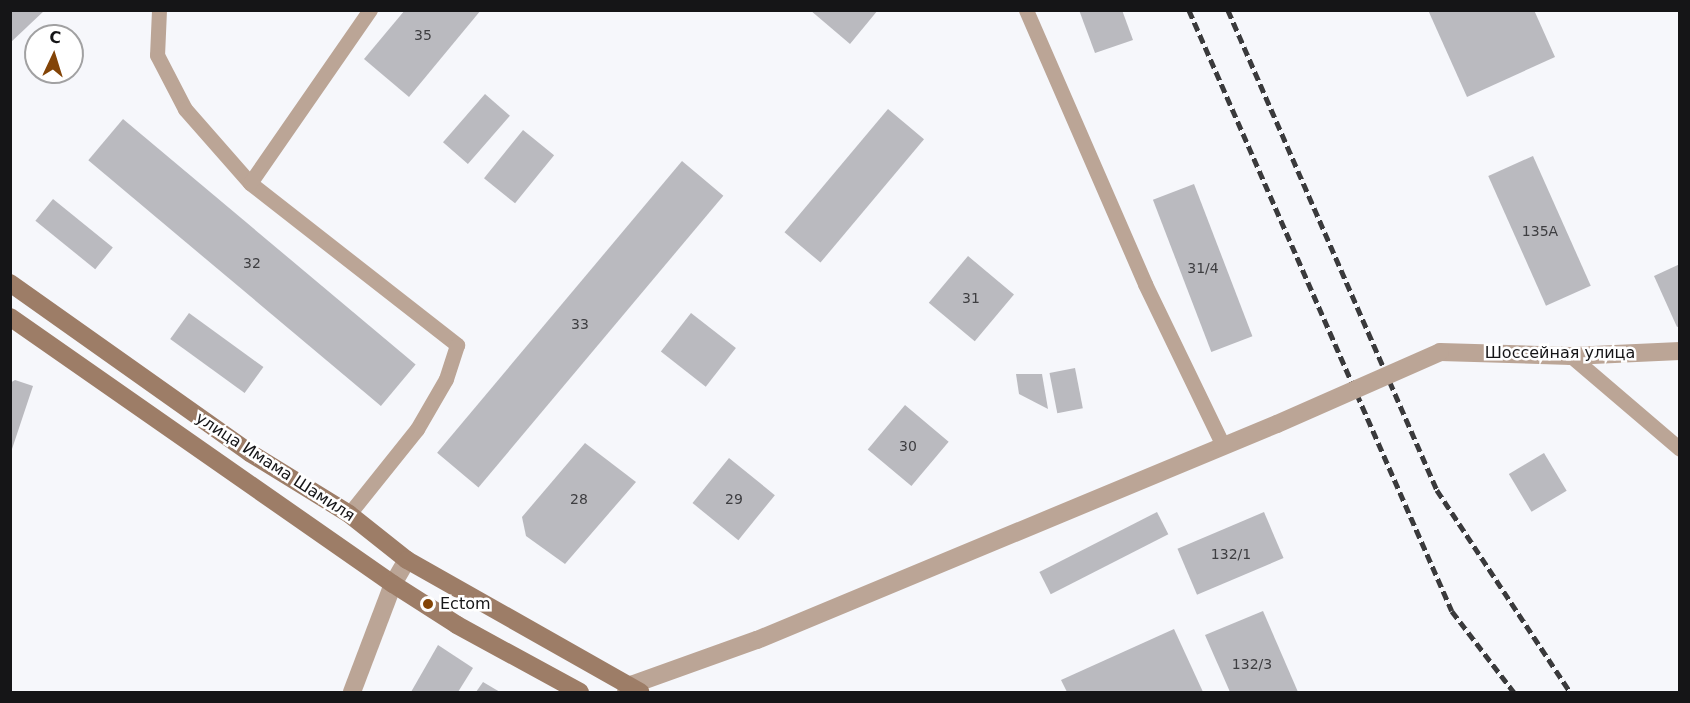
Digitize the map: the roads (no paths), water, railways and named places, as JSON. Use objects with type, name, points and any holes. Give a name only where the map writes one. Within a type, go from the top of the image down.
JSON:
[{"type":"main road","name":"улица Имама Шамиля","points":[[10,283],[250,453],[349,514],[407,560],[632,690]]},
{"type":"main road","name":"улица Имама Шамиля","points":[[10,316],[393,584],[457,625],[580,693]]},
{"type":"street","name":"Шоссейная улица","points":[[1223,445],[1277,424],[1440,352],[1571,356],[1680,351]]},
{"type":"street","points":[[632,690],[1223,445]]},
{"type":"street","points":[[352,693],[393,584],[407,560]]},
{"type":"lane","points":[[159,10],[157,55],[185,109],[249,183],[457,345],[446,379],[417,429],[349,514]]},
{"type":"lane","points":[[249,183],[369,10]]},
{"type":"lane","points":[[1026,10],[1145,284],[1223,445]]},
{"type":"lane","points":[[1571,356],[1680,449]]},
{"type":"railway","points":[[1189,10],[1452,611],[1514,692]]},
{"type":"railway","points":[[1228,10],[1437,490],[1570,692]]},
{"type":"place","name":"Ectom","points":[[428,604]]}]
